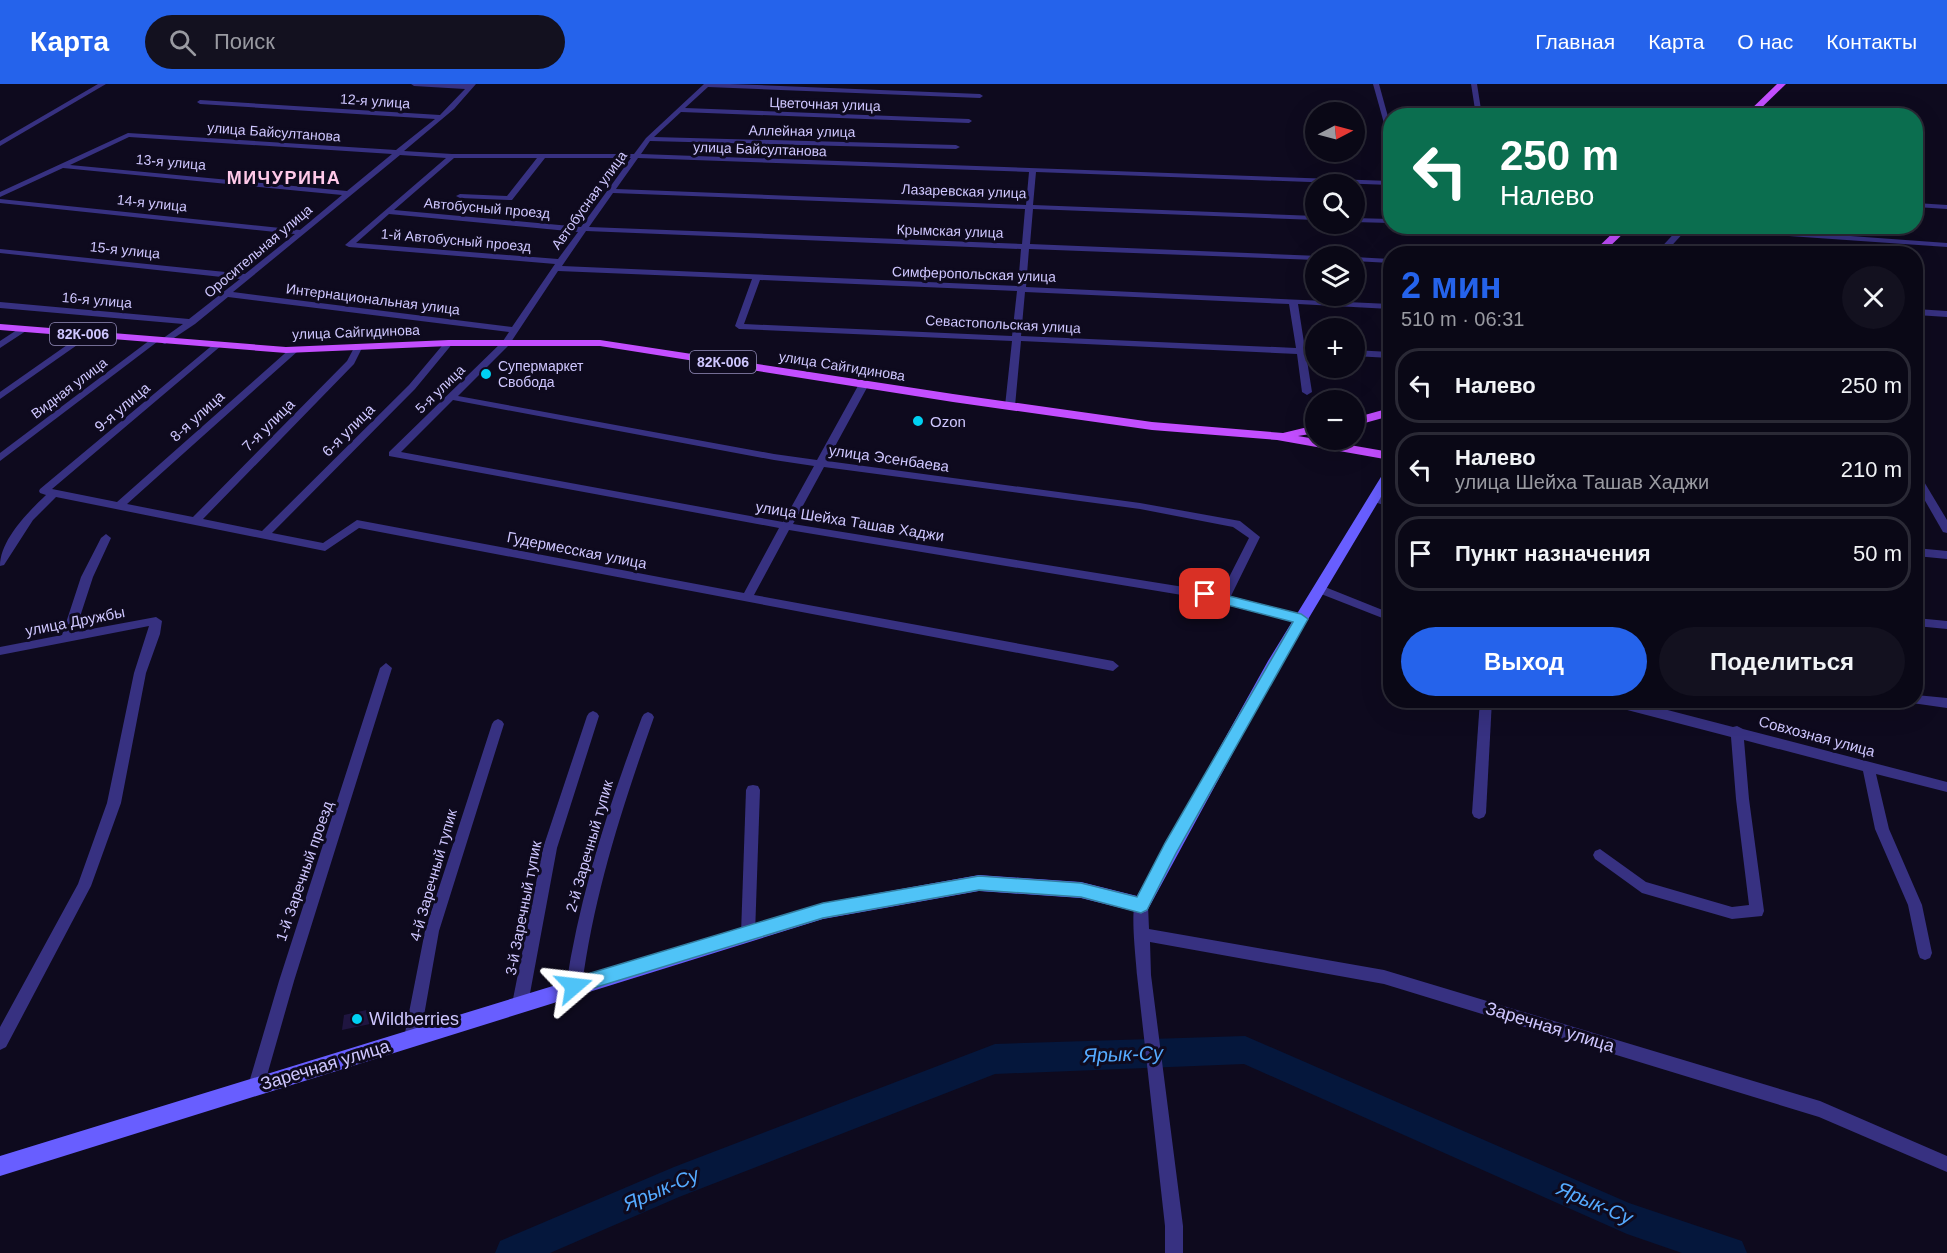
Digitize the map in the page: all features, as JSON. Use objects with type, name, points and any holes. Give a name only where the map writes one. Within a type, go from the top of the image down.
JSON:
[{"type":"main road","points":[[1756,108],[1782,84]]},
{"type":"main road","points":[[1605,246],[1618,234]]},
{"type":"main road","name":"улица Сайгидинова","points":[[0,327],[295,349],[449,344],[600,343],[1010,406],[1152,426],[1277,436],[1383,455]]},
{"type":"main road","points":[[1365,419],[1383,414]]},
{"type":"main road","name":"82К-006","points":[[1277,436],[1305,431]]},
{"type":"main road","points":[[1141,905],[1170,848],[1301,619],[1383,485]]},
{"type":"main road","name":"Заречная улица","points":[[0,1166],[823,910],[979,883],[1081,890],[1141,905]]},
{"type":"street","points":[[0,144],[103,84]]},
{"type":"street","points":[[414,84],[471,86]]},
{"type":"street","points":[[1376,84],[1383,109]]},
{"type":"street","points":[[1474,84],[1478,108]]},
{"type":"street","points":[[708,85],[980,96]]},
{"type":"street","name":"Автобусная улица","points":[[506,343],[648,139],[708,85]]},
{"type":"street","name":"Оросительная улица","points":[[159,340],[192,322],[227,294],[441,117],[471,86]]},
{"type":"street","name":"12-я улица","points":[[200,102],[441,117]]},
{"type":"street","name":"Цветочная улица","points":[[680,110],[969,121]]},
{"type":"street","name":"улица Байсултанова","points":[[60,166],[128,135],[452,156],[638,156],[1383,183]]},
{"type":"street","name":"Аллейная улица","points":[[648,139],[956,147]]},
{"type":"street","points":[[388,212],[452,156]]},
{"type":"street","points":[[460,196],[509,198],[542,157]]},
{"type":"street","points":[[0,195],[60,166]]},
{"type":"street","name":"13-я улица","points":[[60,166],[350,193]]},
{"type":"street","points":[[1010,406],[1033,171]]},
{"type":"street","name":"Лазаревская улица","points":[[611,191],[1305,218]]},
{"type":"street","name":"14-я улица","points":[[0,201],[301,232]]},
{"type":"street","points":[[1923,206],[1947,207]]},
{"type":"street","name":"Автобусный проезд","points":[[388,212],[584,229]]},
{"type":"street","name":"1-й Автобусный проезд","points":[[388,212],[349,244],[559,265]]},
{"type":"street","points":[[1365,220],[1383,221]]},
{"type":"street","name":"Крымская улица","points":[[584,229],[1305,258]]},
{"type":"street","points":[[1667,246],[1679,234]]},
{"type":"street","points":[[1788,234],[1947,245]]},
{"type":"street","name":"15-я улица","points":[[0,251],[248,276]]},
{"type":"street","points":[[1365,260],[1383,261]]},
{"type":"street","name":"Симферопольская улица","points":[[559,265],[757,278],[1383,306]]},
{"type":"street","name":"Севастопольская улица","points":[[757,278],[739,326],[1305,351]]},
{"type":"street","name":"Интернациональная улица","points":[[227,294],[516,330]]},
{"type":"street","points":[[1293,302],[1307,390]]},
{"type":"street","name":"16-я улица","points":[[0,305],[192,322]]},
{"type":"street","points":[[1923,312],[1947,314]]},
{"type":"street","points":[[0,345],[23,329]]},
{"type":"street","points":[[0,396],[87,334]]},
{"type":"street","name":"Видная улица","points":[[0,458],[159,340]]},
{"type":"street","name":"5-я улица","points":[[393,454],[506,343]]},
{"type":"street","name":"6-я улица","points":[[265,534],[412,387],[449,344]]},
{"type":"street","name":"9-я улица","points":[[0,562],[49,492],[218,345]]},
{"type":"street","name":"7-я улица","points":[[195,521],[351,362],[358,348]]},
{"type":"street","name":"8-я улица","points":[[120,505],[295,349]]},
{"type":"street","points":[[1365,354],[1383,355]]},
{"type":"street","points":[[747,597],[864,384]]},
{"type":"street","name":"улица Эсенбаева","points":[[450,397],[822,464],[1140,506],[1236,524],[1255,537],[1224,598]]},
{"type":"street","name":"улица Шейха Ташав Хаджи","points":[[393,454],[786,526],[1224,598],[1301,619]]},
{"type":"street","points":[[1923,489],[1947,529]]},
{"type":"street","name":"Гудермесская улица","points":[[49,492],[325,547],[357,524],[1113,666]]},
{"type":"street","points":[[1375,499],[1383,502]]},
{"type":"street","points":[[67,638],[87,577],[106,538]]},
{"type":"street","points":[[1923,553],[1947,555]]},
{"type":"street","points":[[1320,589],[1383,614]]},
{"type":"street","name":"улица Дружбы","points":[[0,651],[156,621],[154,634],[140,673],[114,803],[84,886],[0,1042]]},
{"type":"street","points":[[1923,623],[1947,625]]},
{"type":"street","name":"1-й Заречный проезд","points":[[256,1086],[280,995],[356,770],[386,668]]},
{"type":"street","points":[[1923,701],[1947,703]]},
{"type":"street","points":[[1479,813],[1486,708]]},
{"type":"street","name":"Совхозная улица","points":[[1641,708],[1737,731],[1947,788]]},
{"type":"street","name":"3-й Заречный тупик","points":[[520,1004],[550,848],[593,716]]},
{"type":"street","name":"2-й Заречный тупик","points":[[574,986],[579,941],[611,819],[648,717]]},
{"type":"street","name":"4-й Заречный тупик","points":[[412,1038],[432,931],[498,724]]},
{"type":"street","points":[[1600,855],[1642,887],[1732,913],[1757,911],[1748,837],[1738,782],[1737,731]]},
{"type":"street","points":[[1868,766],[1882,829],[1915,905],[1925,952]]},
{"type":"street","points":[[748,934],[753,790]]},
{"type":"street","points":[[1141,905],[1144,975],[1174,1226],[1174,1253]]},
{"type":"street","name":"Заречная улица","points":[[1141,934],[1384,977],[1820,1109],[1947,1164]]},
{"type":"building","name":"Wildberries","points":[[371,1009],[370,1024],[342,1030],[344,1015]]},
{"type":"waterway","name":"Ярык-Су","points":[[512,1253],[674,1183],[995,1059],[1245,1050],[1627,1218],[1730,1253]]},
{"type":"place","name":"Супермаркет Свобода","points":[[486,374]]},
{"type":"place","name":"Ozon","points":[[918,421]]},
{"type":"place","name":"Wildberries","points":[[357,1019]]},
{"type":"district","name":"МИЧУРИНА","points":[[284,178]]},
{"type":"route","points":[[574,986],[823,910],[979,883],[1081,890],[1141,905],[1170,848],[1301,619],[1205,594]]}]
